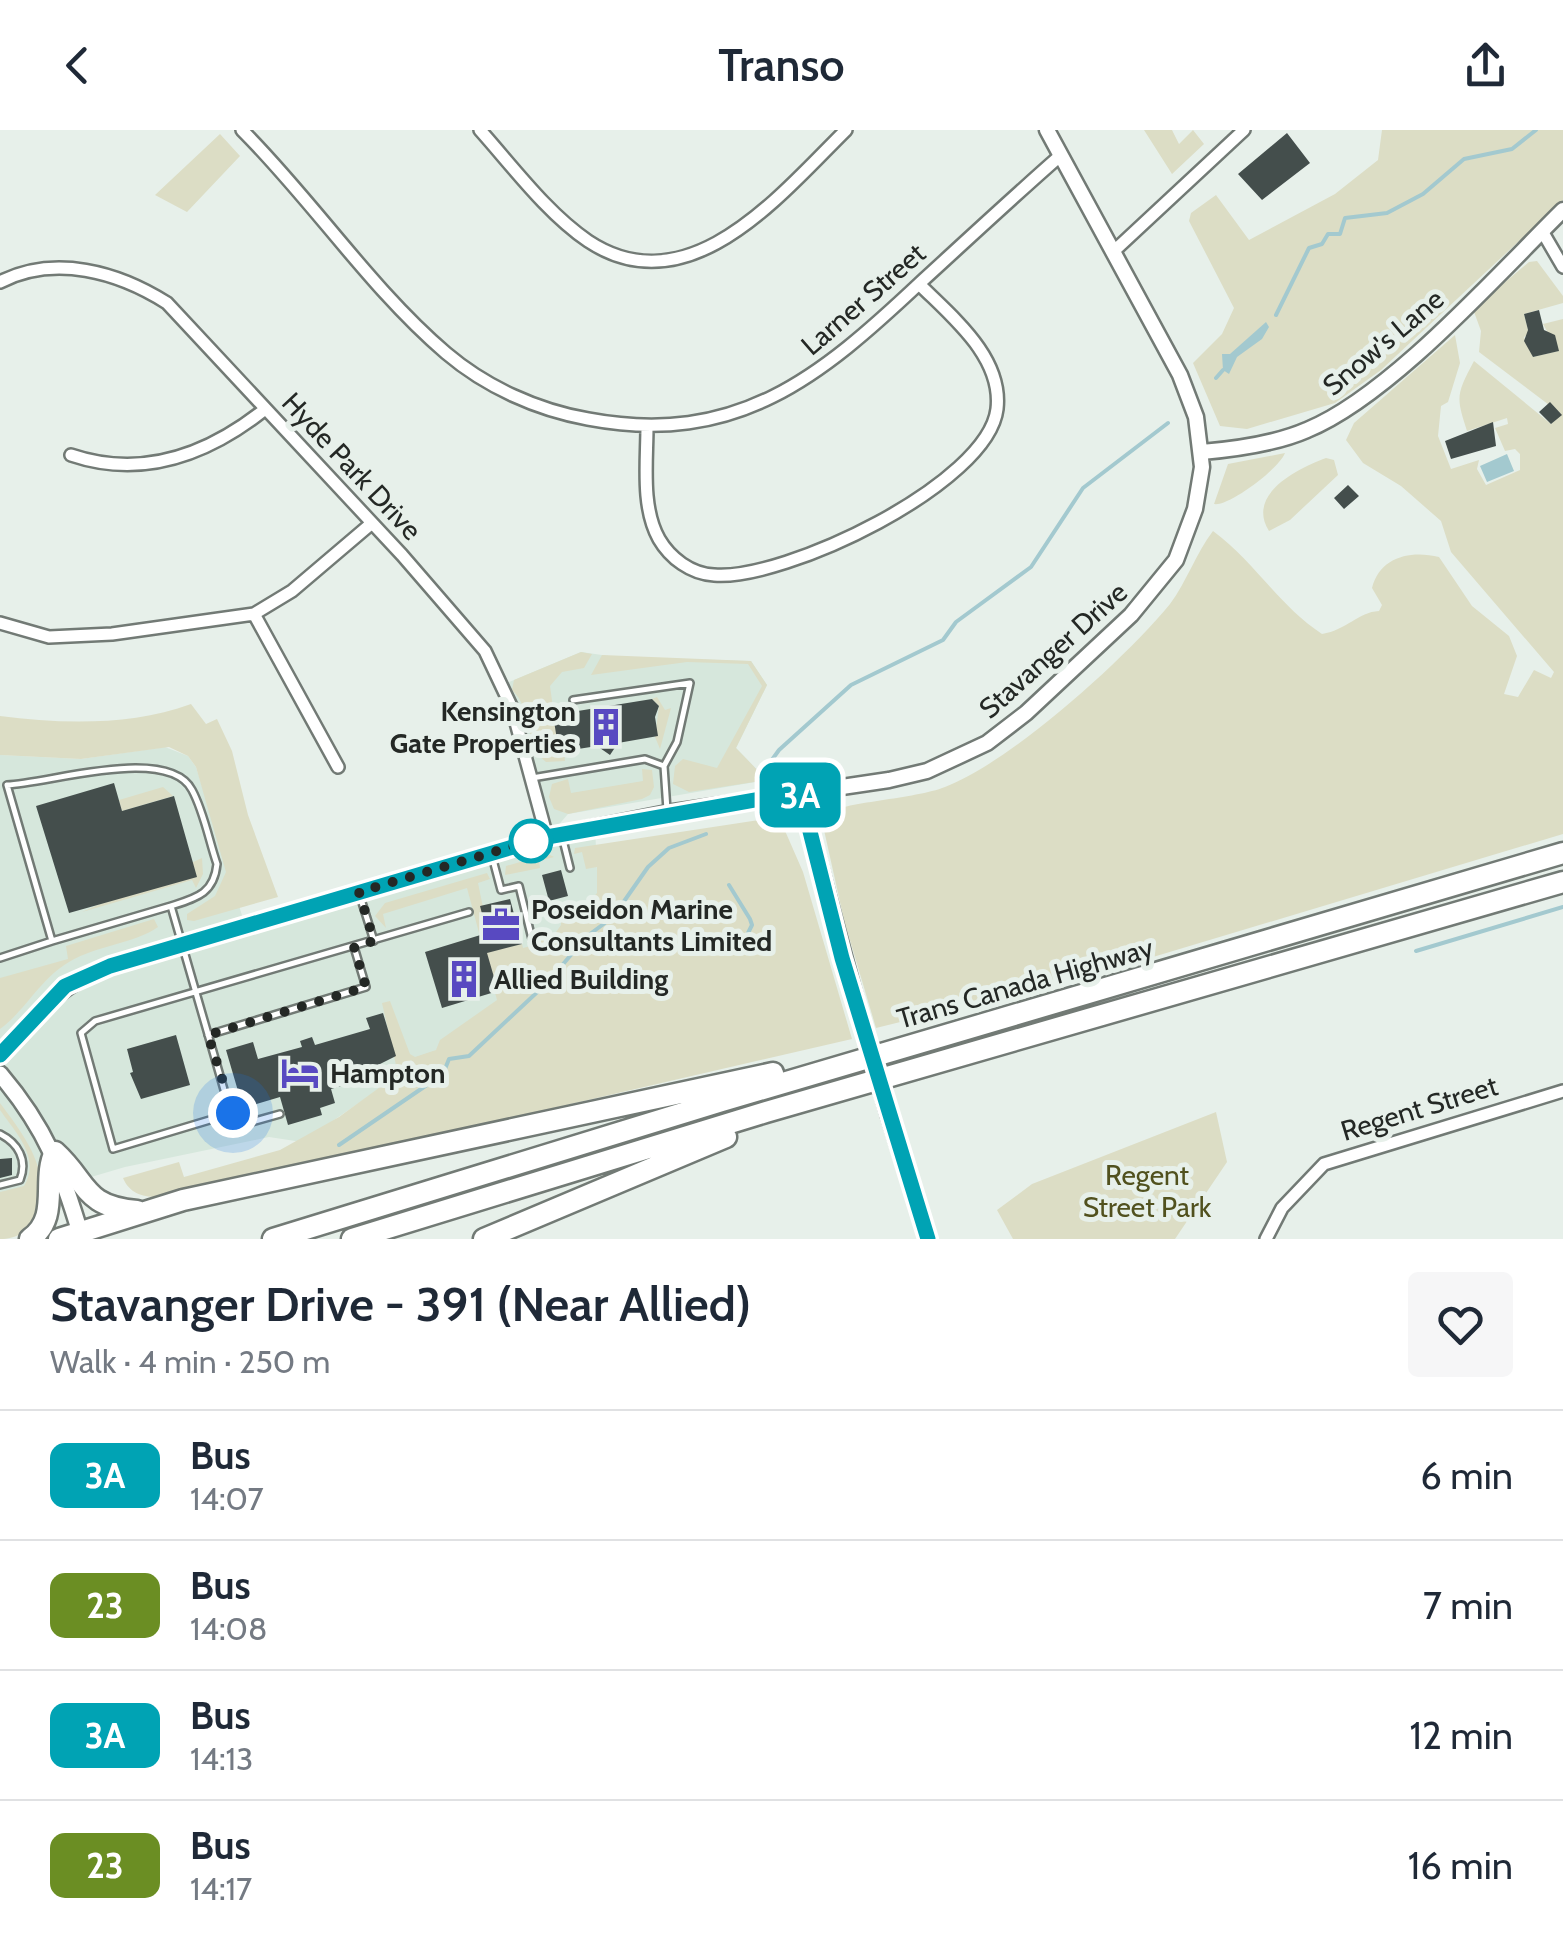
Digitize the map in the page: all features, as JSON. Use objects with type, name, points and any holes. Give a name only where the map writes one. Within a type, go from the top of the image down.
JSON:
[{"type":"highway","name":"Trans Canada Highway","points":[[273,1239],[1563,853]]},
{"type":"highway","name":"Trans Canada Highway","points":[[352,1239],[1563,882]]},
{"type":"highway","points":[[59,1239],[81,1236],[139,1211],[946,1035]]},
{"type":"highway","points":[[484,1239],[679,1154],[1010,1042]]},
{"type":"highway","points":[[30,1239],[46,1219],[48,1166],[55,1152],[72,1177],[104,1205],[139,1211]]},
{"type":"main road","points":[[0,1074],[43,1128],[55,1152],[81,1236]]},
{"type":"street","points":[[480,130],[563,220],[588,241],[631,258],[653,260],[694,254],[729,238],[846,130]]},
{"type":"street","name":"Stavanger Drive","points":[[0,1055],[65,986],[181,944],[554,835],[927,770],[986,743],[1026,713],[1151,594],[1176,560],[1199,494],[1202,452],[1180,375],[1048,130]]},
{"type":"street","points":[[1114,251],[1244,130]]},
{"type":"street","name":"Larner Street","points":[[249,133],[417,324],[480,379],[538,406],[572,416],[647,426],[722,416],[795,387],[848,349],[1061,155]]},
{"type":"street","name":"Snow's Lane","points":[[1202,452],[1268,442],[1335,416],[1408,360],[1563,210]]},
{"type":"street","points":[[1542,231],[1563,267]]},
{"type":"street","name":"Hyde Park Drive","points":[[0,282],[49,269],[83,270],[138,285],[167,303],[486,651],[512,708],[554,835]]},
{"type":"street","points":[[647,426],[652,525],[672,556],[686,567],[713,576],[746,572],[866,530],[910,504],[985,442],[997,410],[996,382],[982,351],[920,284]]},
{"type":"street","points":[[70,456],[105,467],[177,460],[239,430],[264,410]]},
{"type":"street","points":[[0,623],[49,637],[112,634],[254,614],[292,590],[372,523]]},
{"type":"street","points":[[254,614],[338,767]]},
{"type":"street","points":[[800,792],[862,1023],[928,1239]]},
{"type":"street","name":"Regent Street","points":[[1266,1239],[1282,1208],[1324,1164],[1563,1091]]},
{"type":"lane","points":[[573,700],[690,683],[677,742],[664,766],[667,813]]},
{"type":"lane","points":[[532,778],[645,760],[664,766]]},
{"type":"lane","points":[[0,958],[204,895],[216,877],[217,864],[192,789],[180,775],[140,766],[4,785],[52,940]]},
{"type":"lane","points":[[554,835],[570,868]]},
{"type":"lane","points":[[491,852],[501,890],[519,886],[534,943]]},
{"type":"lane","points":[[359,892],[374,941]]},
{"type":"lane","points":[[171,906],[233,1113],[248,1123],[280,1114]]},
{"type":"lane","points":[[233,1113],[113,1149],[82,1032],[95,1021],[469,912]]},
{"type":"lane","points":[[208,1035],[366,987],[354,947]]},
{"type":"lane","points":[[0,1134],[21,1152],[24,1169],[20,1180],[0,1185]]},
{"type":"shaded area","points":[[581,652],[616,657],[751,661],[767,685],[736,748],[767,780],[568,814],[549,836],[595,826],[598,893],[506,1002],[302,1142],[269,1137],[125,1167],[20,1198],[0,1199],[0,755],[81,759],[165,747],[188,756],[196,767],[245,925],[547,837],[502,685]]},
{"type":"green space","points":[[1144,130],[1172,130],[1179,144],[1193,130],[1204,144],[1172,174]]},
{"type":"green space","points":[[1382,130],[1563,130],[1563,200],[1381,370],[1335,403],[1247,429],[1220,426],[1193,363],[1222,334],[1234,308],[1189,221],[1191,213],[1216,195],[1249,240],[1335,194],[1378,160]]},
{"type":"green space","points":[[220,134],[240,156],[187,212],[155,195]]},
{"type":"green space","points":[[1537,261],[1563,296],[1563,303],[1524,314],[1529,334],[1524,337],[1533,357],[1558,351],[1543,324],[1563,319],[1563,834],[1103,972],[876,1028],[844,920],[822,821],[825,814],[945,787],[972,774],[1033,733],[1096,680],[1150,627],[1176,595],[1213,531],[1322,634],[1379,611],[1382,605],[1372,588],[1390,562],[1408,555],[1439,557],[1472,606],[1509,636],[1517,656],[1504,694],[1518,697],[1534,670],[1551,678],[1554,672],[1451,552],[1441,521],[1401,486],[1363,463],[1346,440],[1354,423],[1455,335],[1460,363],[1448,402],[1441,406],[1438,436],[1451,469],[1479,460],[1477,469],[1486,485],[1520,470],[1520,454],[1515,449],[1505,451],[1495,428],[1508,424],[1507,418],[1467,431],[1460,396],[1474,361],[1551,424],[1561,414],[1479,352],[1481,331],[1473,309],[1529,262]]},
{"type":"green space","points":[[1285,453],[1252,486],[1230,500],[1214,504],[1228,464]]},
{"type":"green space","points":[[1326,458],[1334,460],[1338,475],[1290,520],[1269,531],[1264,506],[1269,495],[1289,476]]},
{"type":"green space","points":[[581,652],[592,654],[584,668],[562,672],[550,686],[559,751],[564,751],[565,761],[546,762],[534,746],[523,707],[512,690],[514,680]]},
{"type":"green space","points":[[602,655],[751,661],[767,685],[736,748],[767,780],[689,792],[673,784],[675,766],[683,759],[717,768],[762,686],[748,664],[687,662],[591,675]]},
{"type":"green space","points":[[657,697],[665,710],[671,708],[660,749],[655,737],[659,706],[652,699]]},
{"type":"green space","points":[[191,704],[206,724],[217,719],[232,751],[248,815],[278,897],[194,921],[187,920],[187,914],[215,896],[226,872],[196,767],[188,756],[169,747],[81,759],[0,755],[0,716],[48,721],[121,720]]},
{"type":"green space","points":[[642,769],[652,770],[654,787],[642,799],[568,814],[554,809],[549,797],[552,784],[568,779],[571,793],[643,781]]},
{"type":"green space","points":[[163,787],[173,796],[122,811],[119,800]]},
{"type":"green space","points":[[779,817],[803,872],[852,1039],[178,1195],[139,1194],[123,1178],[179,1162],[184,1177],[280,1150],[339,1117],[398,1074],[382,1003],[390,1001],[410,1054],[415,1057],[436,1050],[440,1040],[497,1000],[467,888],[383,914],[386,928],[375,916],[385,903],[487,873],[490,879],[478,883],[492,951],[522,944],[523,948],[538,944],[540,936],[554,935],[561,925],[561,914],[570,904],[587,905],[597,893],[597,867],[586,869],[582,852],[574,854],[575,848]]},
{"type":"green space","points":[[548,854],[554,857],[539,861],[540,868],[505,875],[506,866]]},
{"type":"green space","points":[[202,858],[203,874],[196,888],[192,880],[82,912]]},
{"type":"green space","points":[[154,919],[158,927],[148,933],[80,956],[59,969],[0,1029],[0,978],[68,959],[66,946]]},
{"type":"green space","points":[[0,1103],[34,1156],[41,1200],[37,1216],[27,1230],[0,1239],[0,1192],[24,1186],[30,1166],[24,1146],[0,1110]]},
{"type":"green space","name":"Regent Street Park","points":[[1216,1112],[1227,1162],[1175,1239],[1013,1239],[997,1210],[1032,1184]]},
{"type":"water","points":[[1266,322],[1269,327],[1262,339],[1237,357],[1229,374],[1223,370],[1222,354],[1230,354]]},
{"type":"water","points":[[1507,454],[1514,471],[1487,482],[1480,466]]},
{"type":"building","points":[[1287,133],[1310,163],[1262,200],[1238,174]]},
{"type":"building","points":[[1539,310],[1544,330],[1555,335],[1559,351],[1533,357],[1524,341],[1528,330],[1524,314]]},
{"type":"building","points":[[1550,402],[1562,415],[1551,424],[1539,412]]},
{"type":"building","points":[[1493,422],[1496,446],[1451,459],[1445,441]]},
{"type":"building","points":[[1348,485],[1359,496],[1344,509],[1334,498]]},
{"type":"building","name":"Kensington Gate Properties","points":[[652,699],[659,706],[655,717],[658,736],[618,743],[610,755],[597,746],[559,752],[553,715]]},
{"type":"building","points":[[114,783],[122,811],[174,796],[197,877],[69,913],[36,806]]},
{"type":"building","points":[[561,870],[568,896],[549,901],[542,875]]},
{"type":"building","name":"Allied Building","points":[[510,899],[522,944],[487,953],[498,991],[442,1008],[425,952],[487,933],[480,906]]},
{"type":"building","name":"Hampton","points":[[383,1013],[396,1056],[368,1070],[370,1077],[331,1089],[335,1103],[320,1108],[322,1115],[288,1125],[280,1097],[243,1108],[226,1050],[253,1042],[258,1059],[302,1047],[300,1041],[312,1037],[315,1045],[370,1029],[366,1018]]},
{"type":"building","points":[[176,1035],[190,1085],[141,1099],[130,1073],[133,1072],[127,1049]]},
{"type":"building","points":[[12,1158],[12,1175],[0,1178],[0,1159]]},
{"type":"waterway","points":[[1276,315],[1309,248],[1322,244],[1328,234],[1340,234],[1345,218],[1387,213],[1423,194],[1464,159],[1512,149],[1536,130]]},
{"type":"waterway","points":[[1216,378],[1223,370]]},
{"type":"waterway","points":[[761,775],[779,750],[851,685],[943,640],[956,622],[1031,567],[1083,488],[1168,423]]},
{"type":"waterway","points":[[339,1145],[443,1074],[449,1059],[469,1056],[548,982],[586,937],[613,917],[648,867],[669,848],[706,834]]},
{"type":"waterway","points":[[729,885],[750,919],[752,925],[743,943],[754,952]]},
{"type":"waterway","points":[[1416,951],[1563,907]]},
{"type":"bus line","name":"3A","points":[[0,1055],[47,1000],[65,986],[110,966],[547,837],[800,792],[842,958],[928,1239]]},
{"type":"place","name":"Kensington Gate Properties","points":[[606,727]]},
{"type":"place","name":"Poseidon Marine Consultants Limited","points":[[501,925]]},
{"type":"place","name":"Allied Building","points":[[464,979]]},
{"type":"place","name":"Hampton","points":[[300,1073]]},
{"type":"route","points":[[233,1113],[208,1035],[366,987],[354,947],[374,941],[359,892],[531,841]]}]
